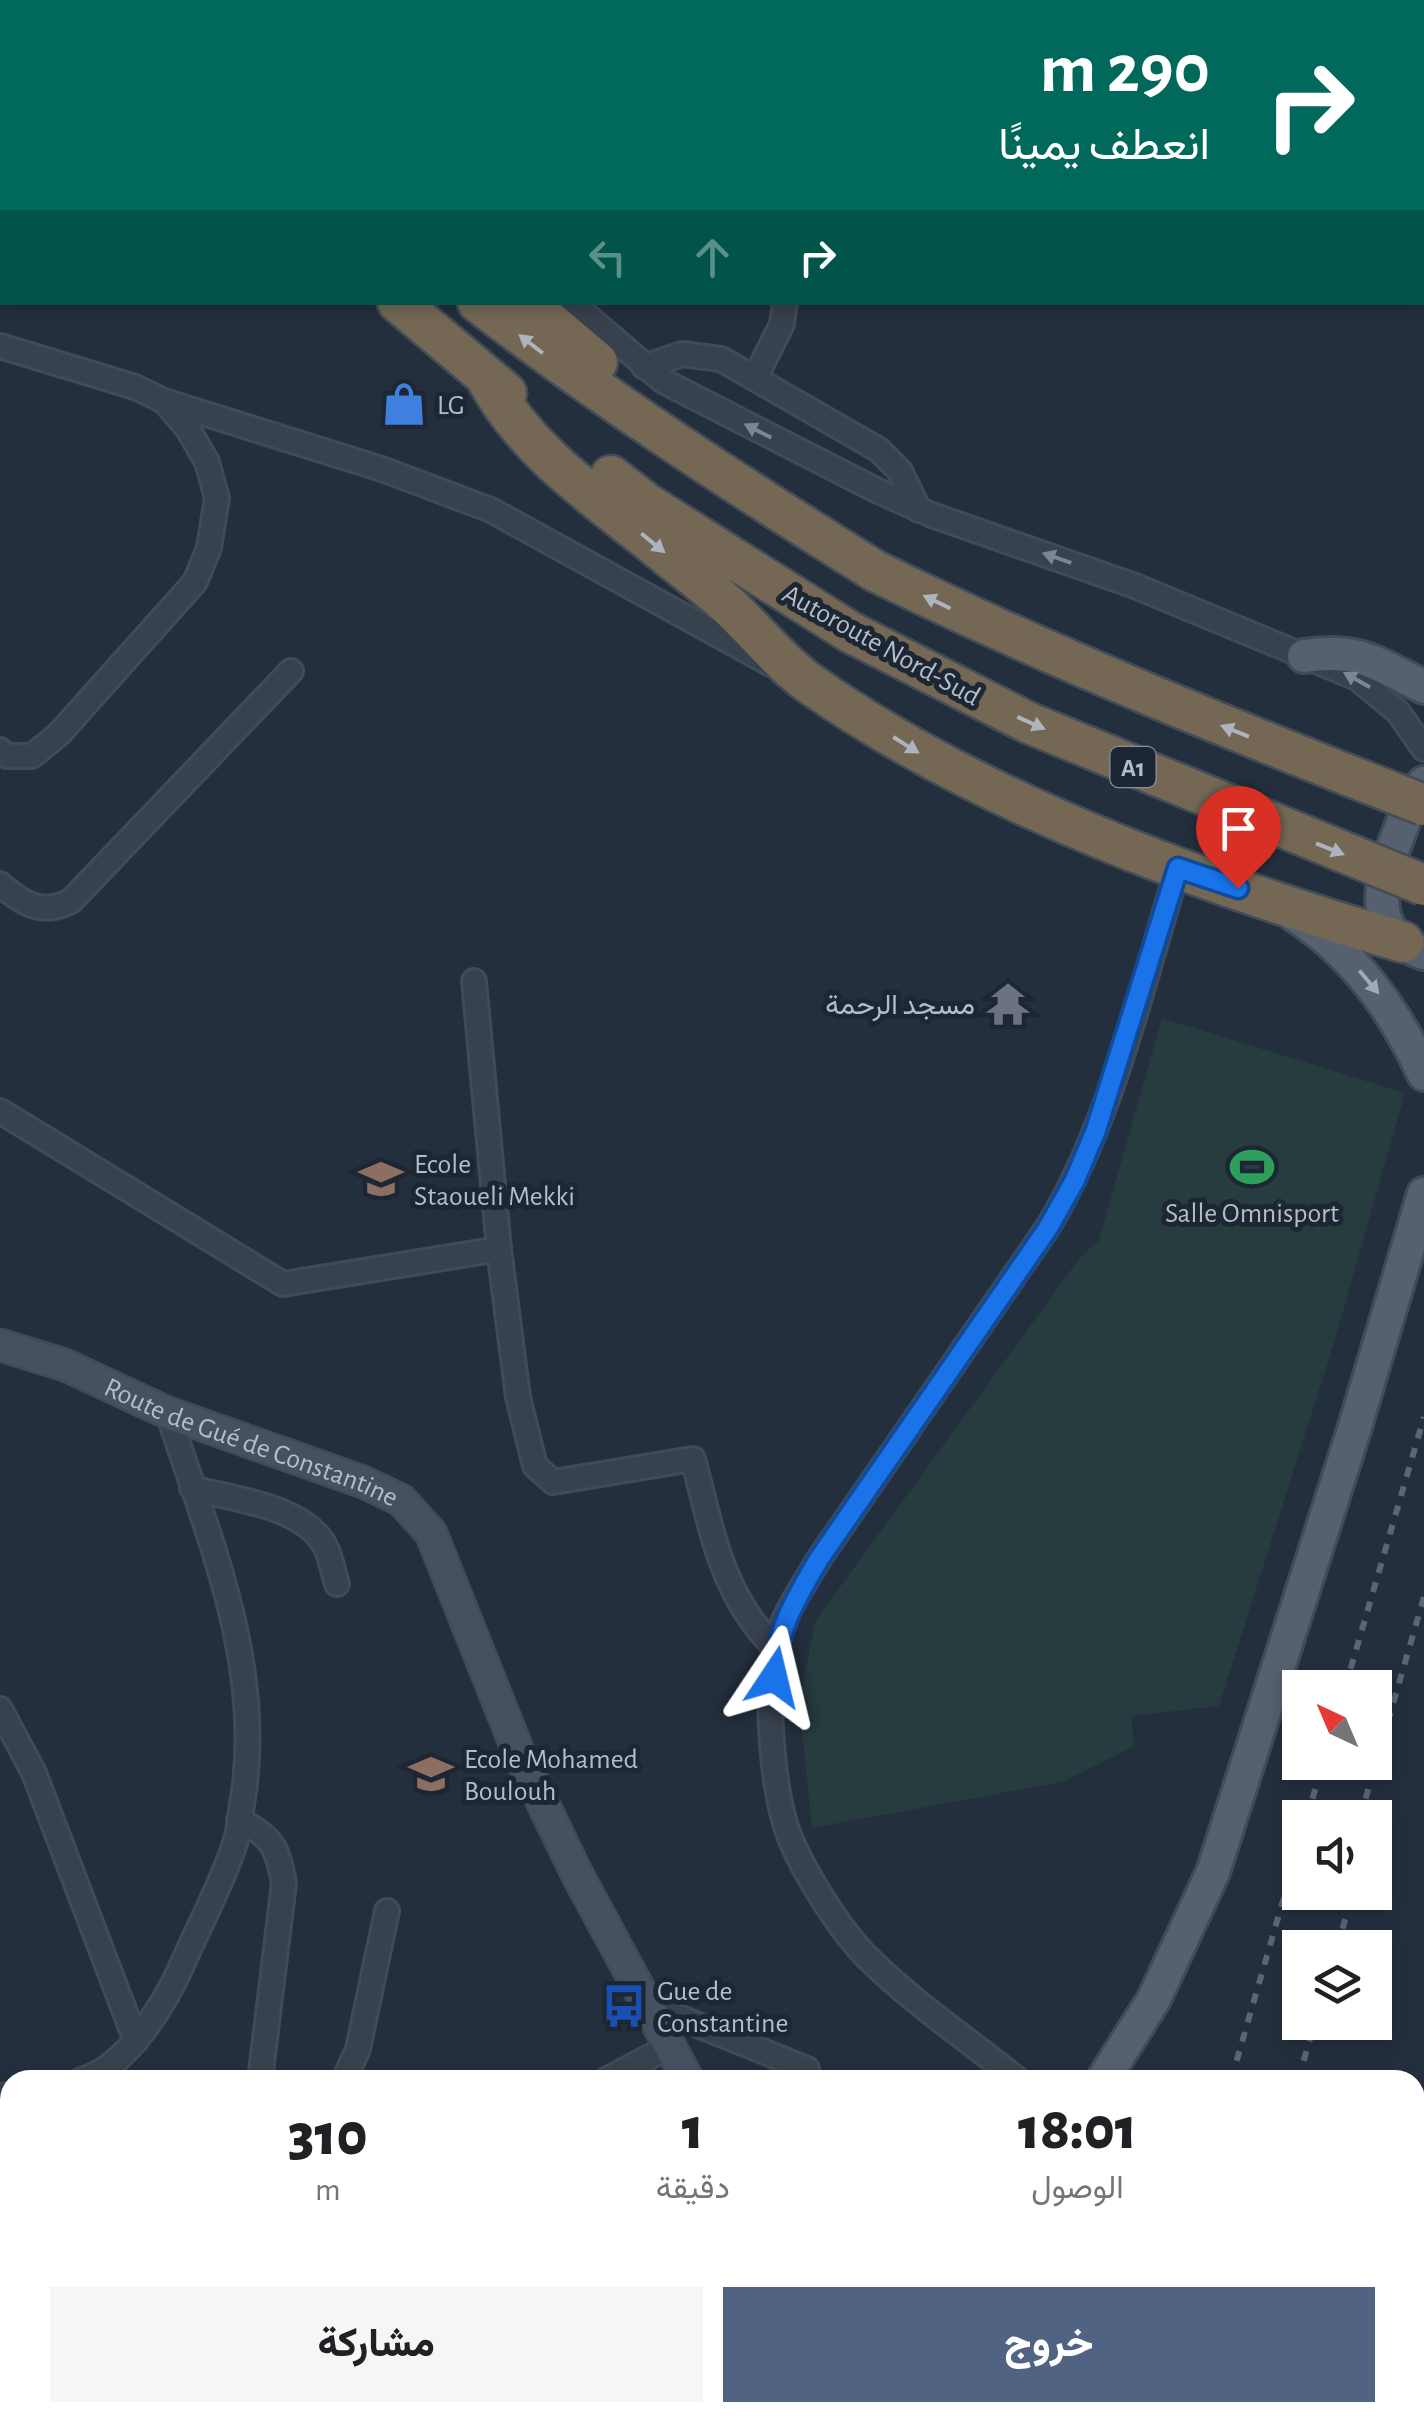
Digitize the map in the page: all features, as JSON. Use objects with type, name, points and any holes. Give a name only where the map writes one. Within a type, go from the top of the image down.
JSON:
[{"type":"highway","name":"Autoroute Nord-Sud","points":[[402,305],[647,504],[850,632],[1029,723],[1424,885]]},
{"type":"highway","points":[[482,305],[562,368],[876,571],[1107,680],[1424,805]]},
{"type":"highway","points":[[530,305],[600,364],[642,421]]},
{"type":"highway","points":[[486,377],[500,403],[534,445],[727,604],[805,680],[914,751],[971,781],[1178,868],[1416,955]]},
{"type":"main road","points":[[1304,656],[1334,652],[1358,655],[1424,687]]},
{"type":"main road","points":[[1416,955],[1390,928],[1382,910],[1380,891],[1383,872],[1411,801],[1424,784]]},
{"type":"main road","points":[[1268,898],[1309,924],[1346,955],[1396,1018],[1424,1074]]},
{"type":"main road","points":[[1109,2070],[1154,1999],[1213,1872],[1348,1449],[1424,1194]]},
{"type":"main road","name":"Route de Gué de Constantine","points":[[0,1344],[65,1365],[168,1413],[363,1482],[401,1500],[431,1533],[520,1756],[577,1874],[683,2070]]},
{"type":"street","points":[[574,305],[644,367],[684,393],[920,510],[1135,586],[1370,686],[1398,712],[1424,749]]},
{"type":"street","points":[[602,305],[613,338]]},
{"type":"street","points":[[755,378],[782,324],[785,305]]},
{"type":"street","points":[[0,346],[134,388],[164,402],[382,468],[491,510],[743,650],[805,680]]},
{"type":"street","points":[[644,367],[672,356],[702,354],[721,360],[879,450],[900,472],[920,510]]},
{"type":"street","points":[[0,750],[7,756],[32,756],[59,734],[195,582],[209,548],[217,498],[207,462],[188,430],[164,402]]},
{"type":"street","points":[[0,884],[24,904],[36,908],[60,907],[71,901],[291,671]]},
{"type":"street","points":[[1006,2070],[868,1958],[816,1888],[790,1836],[776,1778],[772,1706],[775,1648],[787,1614],[819,1559],[1048,1228],[1075,1180],[1096,1130],[1178,868]]},
{"type":"street","points":[[474,981],[499,1249],[518,1397],[535,1466],[553,1482],[693,1460],[727,1580],[740,1606],[775,1648]]},
{"type":"street","points":[[0,1111],[283,1284],[499,1249]]},
{"type":"street","points":[[102,2070],[136,2041],[167,2000],[236,1842],[249,1758],[248,1691],[231,1603],[168,1413]]},
{"type":"street","points":[[192,1488],[291,1514],[312,1529],[325,1546],[336,1584]]},
{"type":"street","points":[[0,1709],[34,1773],[136,2041]]},
{"type":"street","points":[[239,1820],[263,1832],[278,1852],[284,1883],[261,2070]]},
{"type":"street","points":[[349,2070],[358,2049],[387,1911]]},
{"type":"street","points":[[646,2004],[807,2069]]},
{"type":"street","points":[[625,2070],[670,2046]]},
{"type":"green space","points":[[1162,1018],[1405,1093],[1333,1346],[1219,1706],[1131,1716],[1134,1746],[1062,1782],[812,1828],[799,1700],[816,1620],[1079,1259],[1099,1240]]},
{"type":"railway","points":[[1350,1670],[1424,1417]]},
{"type":"railway","points":[[1365,1800],[1424,1597]]},
{"type":"railway","points":[[1312,1800],[1318,1780]]},
{"type":"railway","points":[[1234,2070],[1282,1904]]},
{"type":"railway","points":[[1342,1930],[1348,1910]]},
{"type":"railway","points":[[1301,2070],[1310,2040]]},
{"type":"place","name":"LG","points":[[404,404]]},
{"type":"place","name":"مسجد الرحمة","points":[[1008,1004]]},
{"type":"place","name":"Salle Omnisport","points":[[1252,1167]]},
{"type":"place","name":"Ecole Staoueli Mekki","points":[[381,1179]]},
{"type":"place","name":"Ecole Mohamed Boulouh","points":[[431,1774]]},
{"type":"place","name":"Gue de Constantine","points":[[624,2006]]},
{"type":"route","points":[[774,1677],[775,1648],[787,1614],[819,1559],[1048,1228],[1075,1180],[1096,1130],[1178,868],[1238,888]]}]
